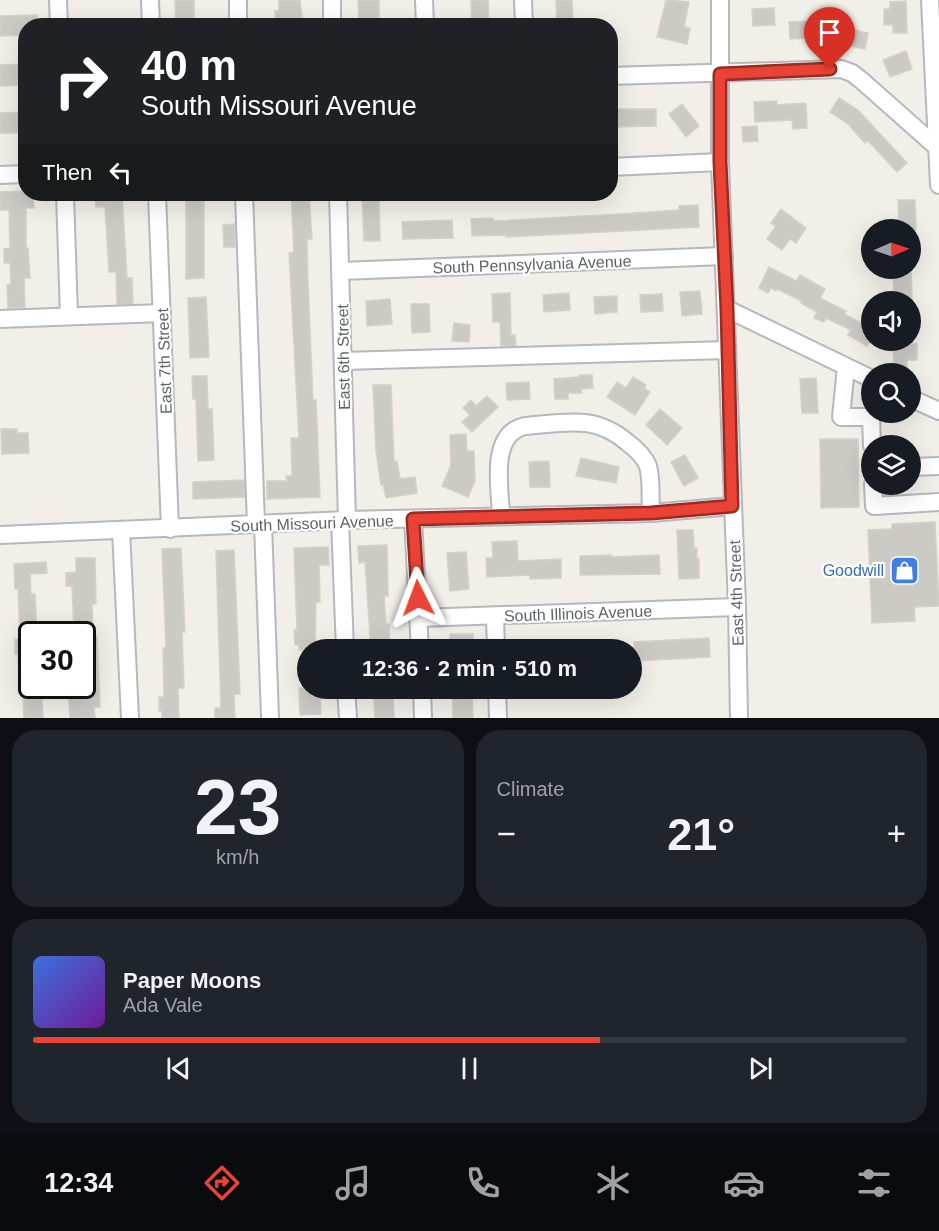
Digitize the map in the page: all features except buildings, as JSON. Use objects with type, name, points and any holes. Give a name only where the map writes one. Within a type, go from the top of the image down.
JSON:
[{"type":"street","points":[[58,0],[59,18]]},
{"type":"street","points":[[150,0],[151,18]]},
{"type":"street","points":[[238,0],[238,18]]},
{"type":"street","points":[[332,0],[332,18]]},
{"type":"street","points":[[424,0],[425,18]]},
{"type":"street","points":[[523,0],[524,18]]},
{"type":"street","name":"East 4th Street","points":[[720,0],[720,162],[727,309],[739,718]]},
{"type":"street","points":[[930,0],[939,185]]},
{"type":"street","points":[[618,76],[830,69],[852,73],[938,148]]},
{"type":"street","points":[[618,167],[720,162]]},
{"type":"street","points":[[0,175],[18,174]]},
{"type":"street","points":[[65,201],[69,316]]},
{"type":"street","name":"East 7th Street","points":[[158,201],[170,529]]},
{"type":"street","points":[[244,201],[270,718]]},
{"type":"street","name":"East 6th Street","points":[[338,201],[343,361],[345,639]]},
{"type":"street","name":"South Pennsylvania Avenue","points":[[341,271],[724,256]]},
{"type":"street","points":[[727,309],[861,374]]},
{"type":"street","points":[[0,319],[162,313]]},
{"type":"street","points":[[343,361],[728,350]]},
{"type":"street","points":[[846,367],[842,417],[871,417],[872,435]]},
{"type":"street","points":[[921,403],[939,411]]},
{"type":"street","points":[[501,515],[499,461],[505,440],[518,428],[588,422],[611,429],[639,451],[647,464],[649,473],[651,513]]},
{"type":"street","points":[[921,467],[939,466]]},
{"type":"street","points":[[874,495],[874,506],[939,502]]},
{"type":"street","name":"South Missouri Avenue","points":[[0,535],[344,520],[651,513],[732,506]]},
{"type":"street","points":[[413,519],[420,639]]},
{"type":"street","points":[[121,530],[130,718]]},
{"type":"street","name":"South Illinois Avenue","points":[[419,618],[737,607]]},
{"type":"street","points":[[495,615],[496,639]]},
{"type":"street","points":[[347,699],[348,718]]},
{"type":"street","points":[[422,699],[423,718]]},
{"type":"street","points":[[497,699],[498,718]]},
{"type":"place","name":"Goodwill","points":[[905,570]]},
{"type":"route","points":[[418,598],[413,519],[651,513],[732,506],[727,309],[720,162],[720,74],[830,69]]}]
